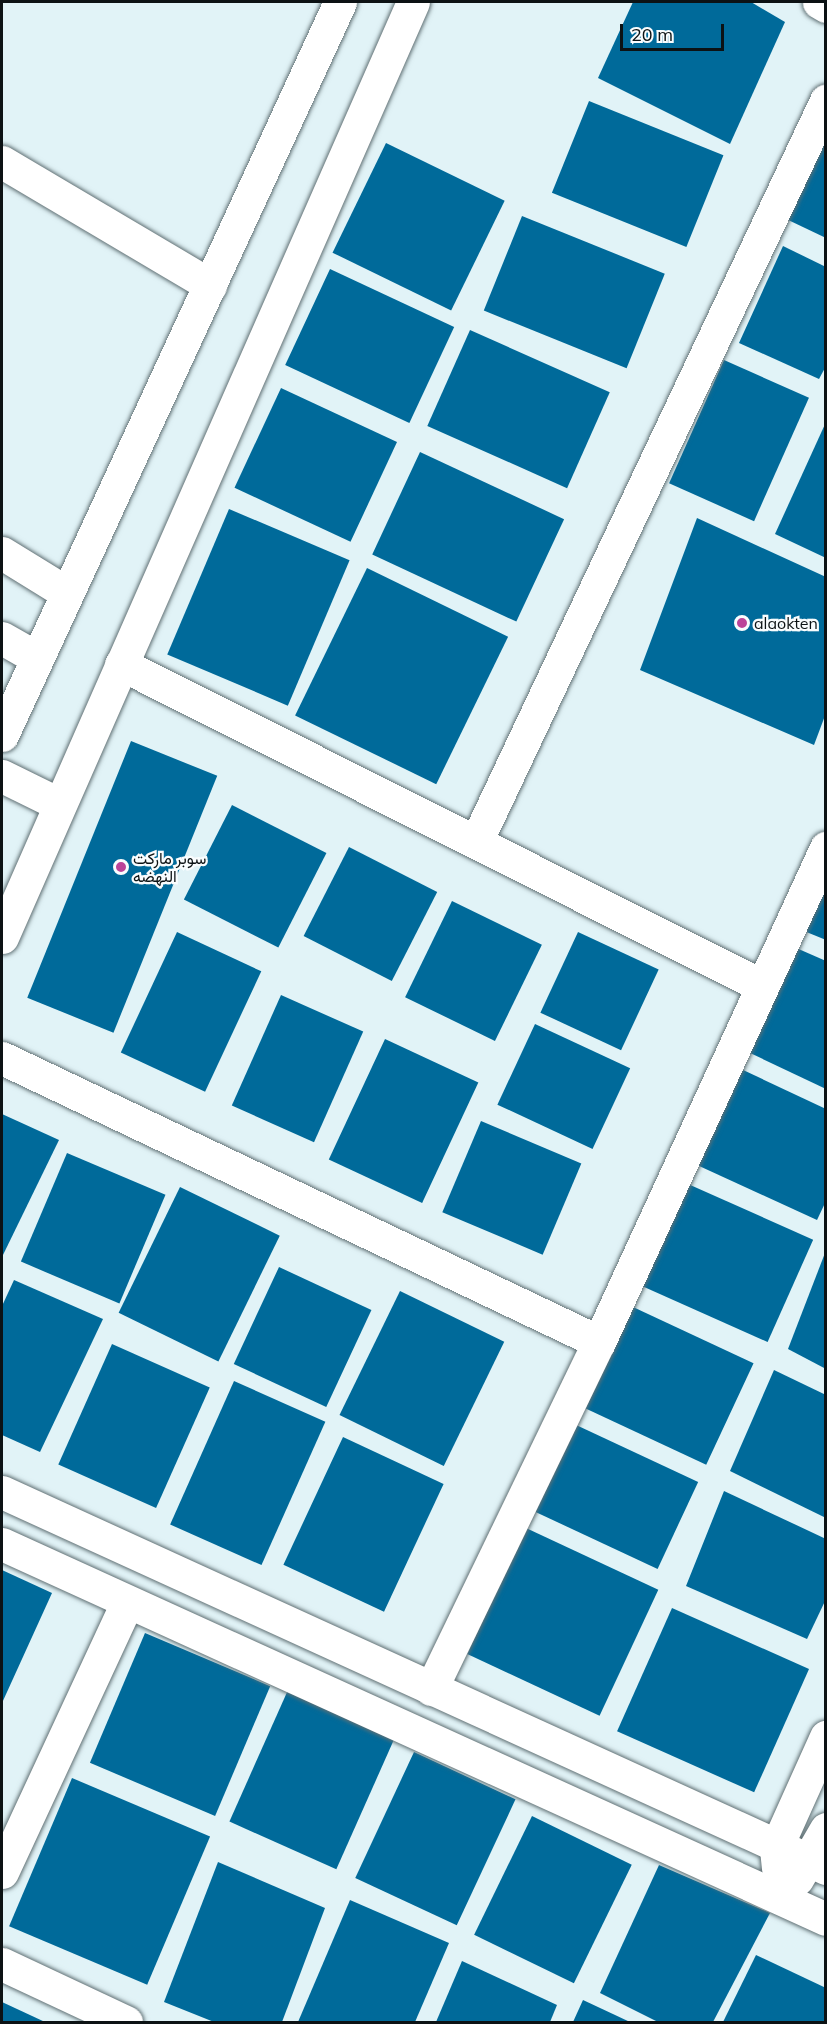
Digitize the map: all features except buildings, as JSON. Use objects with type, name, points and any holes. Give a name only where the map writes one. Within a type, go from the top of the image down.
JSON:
[{"type":"street","points":[[2,735],[340,2]]},
{"type":"street","points":[[2,937],[413,2]]},
{"type":"street","points":[[819,2],[825,6]]},
{"type":"street","points":[[476,842],[825,101]]},
{"type":"street","points":[[2,162],[210,285]]},
{"type":"street","points":[[2,554],[67,593]]},
{"type":"street","points":[[2,638],[37,658]]},
{"type":"street","points":[[121,664],[762,986]]},
{"type":"street","points":[[2,776],[59,804]]},
{"type":"street","points":[[431,1689],[599,1342],[825,848]]},
{"type":"street","points":[[2,1058],[599,1342]]},
{"type":"street","points":[[2,1492],[776,1848],[818,1865]]},
{"type":"street","points":[[2,1544],[127,1603],[825,1919]]},
{"type":"street","points":[[2,1872],[127,1603]]},
{"type":"street","points":[[781,1899],[776,1848],[825,1737]]},
{"type":"street","points":[[781,1899],[818,1865],[825,1829]]},
{"type":"street","points":[[2,1964],[126,2022]]},
{"type":"place","name":"alaokten","points":[[742,623]]},
{"type":"place","name":"سوبر ماركت النهضه","points":[[121,867]]}]
